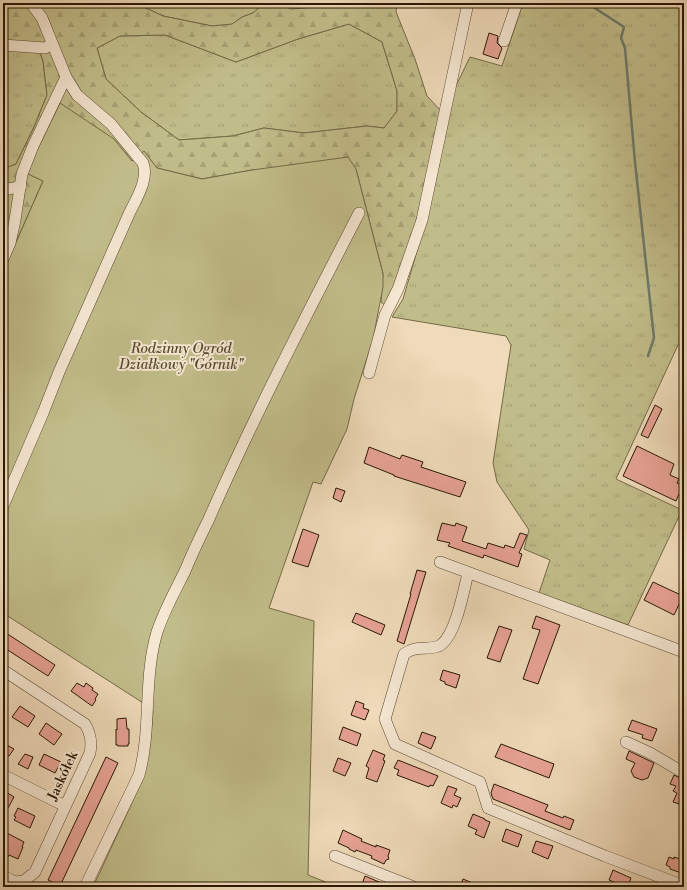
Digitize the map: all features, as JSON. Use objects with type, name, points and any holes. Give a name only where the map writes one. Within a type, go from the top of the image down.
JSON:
[{"type":"street","points":[[3,506],[59,372],[129,214],[142,189],[145,168],[143,163],[112,124],[77,95],[66,77],[42,18],[32,3]]},
{"type":"street","points":[[369,373],[385,315],[398,289],[422,220],[468,3]]},
{"type":"street","points":[[504,41],[517,3]]},
{"type":"street","points":[[3,45],[45,48],[52,44]]},
{"type":"street","points":[[3,259],[10,243],[22,174],[33,146],[66,77]]},
{"type":"street","points":[[3,187],[9,188],[20,186]]},
{"type":"street","points":[[85,887],[139,774],[144,758],[150,660],[153,645],[163,616],[217,498],[359,213]]},
{"type":"street","points":[[440,562],[684,652]]},
{"type":"street","points":[[468,573],[450,634],[443,644],[436,647],[421,647],[412,649],[404,654],[385,719],[396,744],[480,782],[488,808],[605,856],[684,886]]},
{"type":"street","name":"Jaskółek","points":[[3,670],[85,724],[90,733],[92,742],[90,754],[35,872],[26,884],[15,882],[3,876]]},
{"type":"street","points":[[626,742],[650,753],[684,773]]},
{"type":"street","points":[[3,775],[65,806]]},
{"type":"street","points":[[336,856],[414,887]]},
{"type":"green space","points":[[3,3],[135,3],[163,16],[212,26],[232,24],[242,17],[253,13],[262,5],[262,3],[276,3],[291,9],[362,3],[397,3],[396,12],[415,59],[427,96],[441,111],[415,229],[387,307],[381,302],[383,274],[356,169],[252,170],[202,179],[157,168],[144,152],[132,161],[114,139],[27,173],[43,181],[3,272],[3,169],[16,164],[34,127],[47,95],[43,61],[40,52],[3,48]],"holes":[[[349,24],[382,42],[397,91],[397,111],[384,128],[367,126],[304,133],[264,128],[233,136],[179,140],[141,112],[106,79],[97,48],[120,36],[165,35],[236,62],[298,39]]]},
{"type":"green space","points":[[135,3],[262,3],[262,5],[253,13],[242,17],[232,25],[212,26],[163,16]]},
{"type":"green space","points":[[523,3],[684,3],[684,342],[678,345],[616,479],[682,510],[628,625],[539,593],[550,560],[524,549],[529,530],[497,482],[493,463],[511,345],[506,336],[392,317],[403,299],[427,217],[451,96],[470,57],[502,66]]},
{"type":"green space","points":[[349,24],[382,42],[397,91],[397,111],[384,128],[367,126],[304,133],[264,128],[233,136],[179,140],[141,112],[106,79],[97,48],[120,36],[165,35],[236,62],[298,39]]},
{"type":"green space","points":[[3,48],[40,52],[43,61],[47,95],[34,127],[16,164],[3,169]]},
{"type":"green space","name":"Rodzinny Ogród Działkowy \"Górnik\"","points":[[60,103],[114,139],[132,161],[144,151],[157,168],[202,179],[252,170],[348,157],[356,169],[383,274],[383,287],[373,339],[354,399],[347,429],[321,484],[313,482],[269,608],[314,621],[308,875],[338,887],[93,887],[142,781],[150,746],[153,711],[140,701],[3,613],[3,272],[43,181],[26,173]]},
{"type":"building","points":[[489,33],[498,36],[497,43],[502,48],[498,59],[483,54]]},
{"type":"building","points":[[655,405],[662,409],[648,438],[641,435]]},
{"type":"building","points":[[637,446],[674,464],[670,475],[679,479],[677,483],[683,485],[676,501],[623,476]]},
{"type":"building","points":[[369,447],[400,459],[402,455],[423,462],[421,467],[466,482],[460,497],[394,476],[364,463]]},
{"type":"building","points":[[336,488],[345,491],[341,502],[333,498]]},
{"type":"building","points":[[442,523],[455,526],[456,523],[467,527],[462,541],[486,549],[488,543],[504,548],[505,545],[514,548],[520,533],[527,535],[519,553],[522,554],[518,567],[484,555],[483,558],[448,546],[450,543],[437,540]]},
{"type":"building","points":[[303,529],[319,535],[308,567],[292,562]]},
{"type":"building","points":[[417,570],[426,572],[404,644],[397,641]]},
{"type":"building","points":[[653,582],[683,596],[674,615],[644,600]]},
{"type":"building","points":[[356,613],[385,625],[381,635],[352,622]]},
{"type":"building","points":[[536,616],[560,625],[538,684],[523,679],[540,630],[532,628]]},
{"type":"building","points":[[499,626],[512,630],[500,662],[487,658]]},
{"type":"building","points":[[3,631],[55,665],[48,676],[3,647]]},
{"type":"building","points":[[443,670],[460,675],[456,688],[445,684],[445,682],[440,680]]},
{"type":"building","points":[[77,683],[84,687],[86,683],[98,694],[92,706],[71,691]]},
{"type":"building","points":[[356,701],[364,704],[363,708],[369,710],[365,720],[351,715]]},
{"type":"building","points":[[20,706],[35,716],[28,727],[12,717]]},
{"type":"building","points":[[126,718],[127,729],[129,729],[129,744],[128,746],[118,746],[116,745],[117,719]]},
{"type":"building","points":[[632,720],[657,729],[652,741],[642,738],[643,735],[628,730]]},
{"type":"building","points":[[46,723],[62,734],[54,745],[39,734]]},
{"type":"building","points":[[343,727],[361,734],[357,746],[339,739]]},
{"type":"building","points":[[422,732],[436,737],[431,749],[418,743]]},
{"type":"building","points":[[3,743],[14,749],[9,756],[3,753]]},
{"type":"building","points":[[501,744],[554,764],[549,778],[495,757]]},
{"type":"building","points":[[373,750],[385,755],[383,760],[385,761],[377,782],[366,778],[369,768],[366,766]]},
{"type":"building","points":[[629,751],[654,763],[648,778],[642,780],[634,777],[631,771],[635,763],[626,759]]},
{"type":"building","points":[[25,754],[33,757],[28,769],[18,764]]},
{"type":"building","points":[[44,754],[61,762],[55,773],[39,765]]},
{"type":"building","points":[[106,757],[118,763],[60,886],[48,880]]},
{"type":"building","points":[[338,758],[351,763],[345,776],[333,771]]},
{"type":"building","points":[[398,760],[438,776],[433,786],[430,785],[429,787],[397,775],[399,770],[394,768]]},
{"type":"building","points":[[674,775],[684,780],[684,801],[682,805],[673,802],[677,793],[673,791],[676,786],[670,784]]},
{"type":"building","points":[[494,784],[548,805],[545,811],[563,818],[564,816],[574,820],[570,830],[493,799],[491,793]]},
{"type":"building","points":[[448,786],[457,789],[454,795],[461,798],[457,807],[453,805],[452,808],[441,803]]},
{"type":"building","points":[[3,790],[14,797],[8,808],[3,805]]},
{"type":"building","points":[[18,808],[35,816],[30,828],[14,820],[16,817],[14,816]]},
{"type":"building","points":[[473,814],[490,822],[484,838],[475,834],[477,830],[468,826]]},
{"type":"building","points":[[506,829],[522,835],[518,847],[502,841]]},
{"type":"building","points":[[343,830],[362,839],[361,841],[376,847],[376,845],[390,850],[388,856],[389,859],[386,860],[384,864],[371,858],[372,856],[356,850],[355,852],[338,843]]},
{"type":"building","points":[[7,833],[24,842],[18,859],[9,855],[3,866],[3,842]]},
{"type":"building","points":[[536,841],[553,846],[548,859],[532,852]]},
{"type":"building","points":[[669,857],[683,860],[684,874],[670,869],[670,867],[666,865]]},
{"type":"building","points":[[613,870],[631,878],[628,887],[614,887],[616,883],[609,880]]},
{"type":"building","points":[[365,876],[391,887],[361,887]]},
{"type":"building","points":[[463,879],[482,887],[460,887]]},
{"type":"waterway","points":[[587,3],[624,27],[621,38],[625,48],[635,162],[654,338],[648,356]]}]
